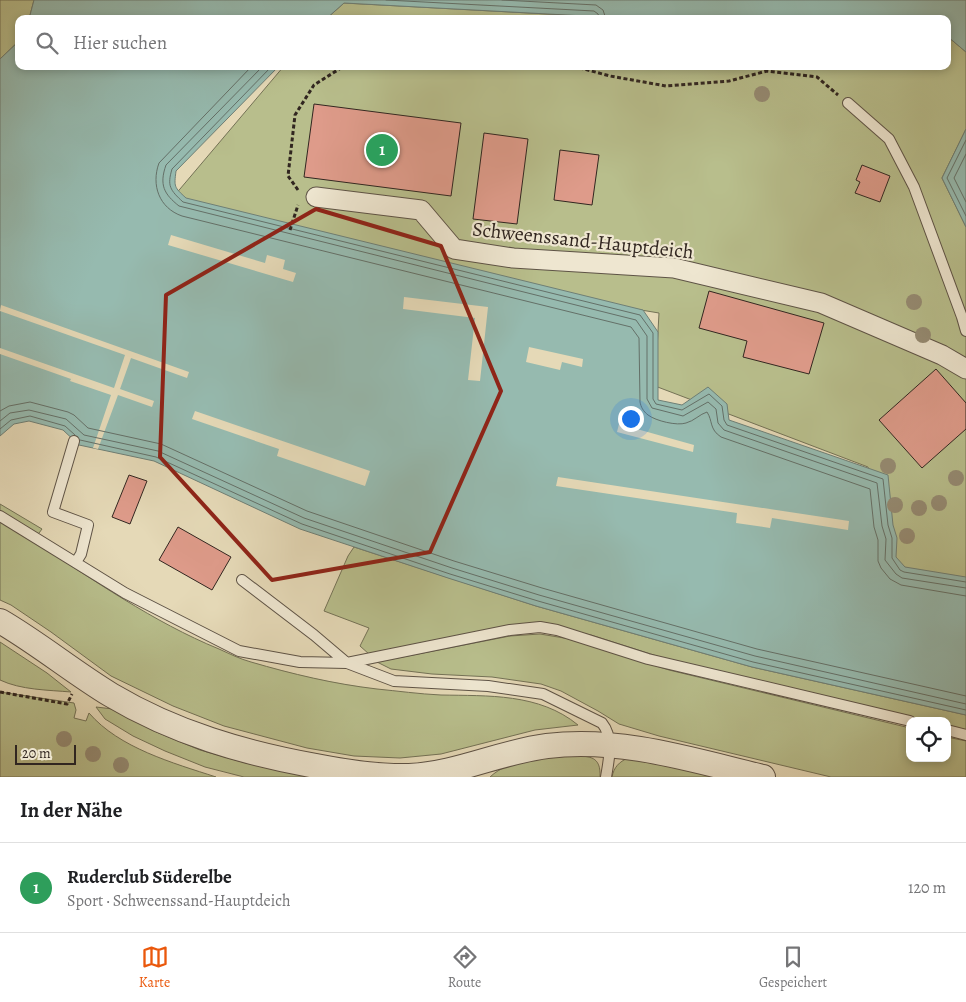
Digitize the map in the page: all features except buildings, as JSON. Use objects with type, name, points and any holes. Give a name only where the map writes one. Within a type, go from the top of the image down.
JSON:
[{"type":"street","name":"Schweenssand-Hauptdeich","points":[[309,196],[421,210],[454,249],[513,258],[674,268],[821,303],[942,355],[966,369]]},
{"type":"street","points":[[0,620],[82,676],[144,713],[212,742],[266,757],[364,774],[409,776],[463,773],[546,747],[572,744],[610,745],[646,749],[763,777]]},
{"type":"lane","points":[[848,103],[889,139],[910,179],[966,331]]},
{"type":"lane","points":[[74,440],[53,512],[88,526],[81,554],[76,562]]},
{"type":"lane","points":[[0,516],[125,593],[238,651],[300,662],[348,663],[510,630],[540,627],[557,630],[648,659],[906,720]]},
{"type":"lane","points":[[242,580],[314,634],[348,663],[394,681],[488,686],[543,694],[602,723],[607,730],[610,745],[606,777]]},
{"type":"lane","points":[[951,731],[966,734]]},
{"type":"path","points":[[290,230],[309,196],[288,176],[295,115],[314,85],[338,70]]},
{"type":"path","points":[[588,70],[666,86],[729,81],[766,72],[817,77],[848,103]]},
{"type":"path","points":[[0,692],[67,704],[82,676]]},
{"type":"highlighted area","points":[[316,209],[441,246],[501,391],[430,552],[272,580],[160,457],[166,295]]},
{"type":"green space","points":[[0,0],[34,0],[30,15],[15,15],[15,45],[0,59]]},
{"type":"green space","points":[[344,3],[566,15],[330,15]]},
{"type":"green space","points":[[951,39],[966,52],[966,129],[942,178],[966,227],[966,585],[896,565],[868,467],[655,386],[659,313],[484,284],[169,202],[281,70],[951,70]]},
{"type":"green space","points":[[0,504],[42,529],[33,541],[101,585],[171,626],[243,659],[298,674],[361,687],[433,695],[512,698],[547,707],[578,725],[535,730],[441,754],[400,758],[354,756],[307,748],[224,726],[173,706],[111,676],[51,632],[11,605],[0,600]]},
{"type":"green space","points":[[354,547],[536,606],[752,667],[966,715],[966,732],[951,729],[951,717],[906,718],[663,658],[591,635],[529,624],[369,654],[360,646],[369,628],[324,611],[348,556]]},
{"type":"green space","points":[[540,634],[570,639],[669,670],[906,727],[906,762],[951,762],[951,738],[966,741],[966,777],[831,777],[659,736],[619,724],[561,691],[541,684],[492,677],[432,674],[391,669],[377,662],[510,636]]},
{"type":"green space","points":[[0,642],[47,673],[71,692],[26,688],[0,680]]},
{"type":"green space","points":[[0,692],[74,703],[76,710],[74,718],[86,721],[89,713],[115,736],[131,745],[165,760],[216,777],[0,777]]},
{"type":"green space","points":[[96,707],[113,709],[154,731],[200,750],[246,763],[317,777],[244,777],[205,767],[133,736],[105,719]]},
{"type":"green space","points":[[572,756],[589,757],[596,761],[599,765],[600,777],[490,777],[508,766],[529,760]]},
{"type":"green space","points":[[628,758],[719,777],[612,777],[617,765]]},
{"type":"water","points":[[34,0],[966,0],[966,52],[951,39],[951,15],[566,15],[344,3],[330,15],[30,15]]},
{"type":"water","points":[[15,45],[15,70],[275,70],[176,171],[176,186],[186,198],[643,310],[658,332],[658,400],[682,405],[708,387],[727,404],[729,420],[888,475],[893,525],[897,538],[896,557],[905,567],[966,577],[966,715],[752,667],[536,606],[300,529],[154,461],[79,445],[63,430],[29,421],[14,424],[0,436],[0,59]]},
{"type":"water","points":[[966,129],[966,227],[942,178]]},
{"type":"pier","points":[[171,235],[265,263],[267,255],[285,260],[283,269],[296,273],[293,282],[168,245]]},
{"type":"pier","points":[[404,297],[488,307],[480,381],[468,380],[475,318],[403,309]]},
{"type":"pier","points":[[1,305],[189,372],[187,378],[131,358],[120,389],[154,401],[152,407],[118,395],[98,449],[93,448],[111,395],[0,354],[0,348],[114,388],[125,355],[0,311]]},
{"type":"pier","points":[[529,347],[583,359],[582,367],[562,362],[560,370],[526,362]]},
{"type":"pier","points":[[195,411],[370,471],[365,486],[277,456],[279,449],[192,419]]},
{"type":"pier","points":[[619,424],[694,445],[693,452],[617,432]]},
{"type":"pier","points":[[558,477],[849,521],[848,530],[772,518],[770,528],[736,523],[737,513],[556,486]]},
{"type":"place","name":"Ruderclub Süderelbe","points":[[382,150]]}]
